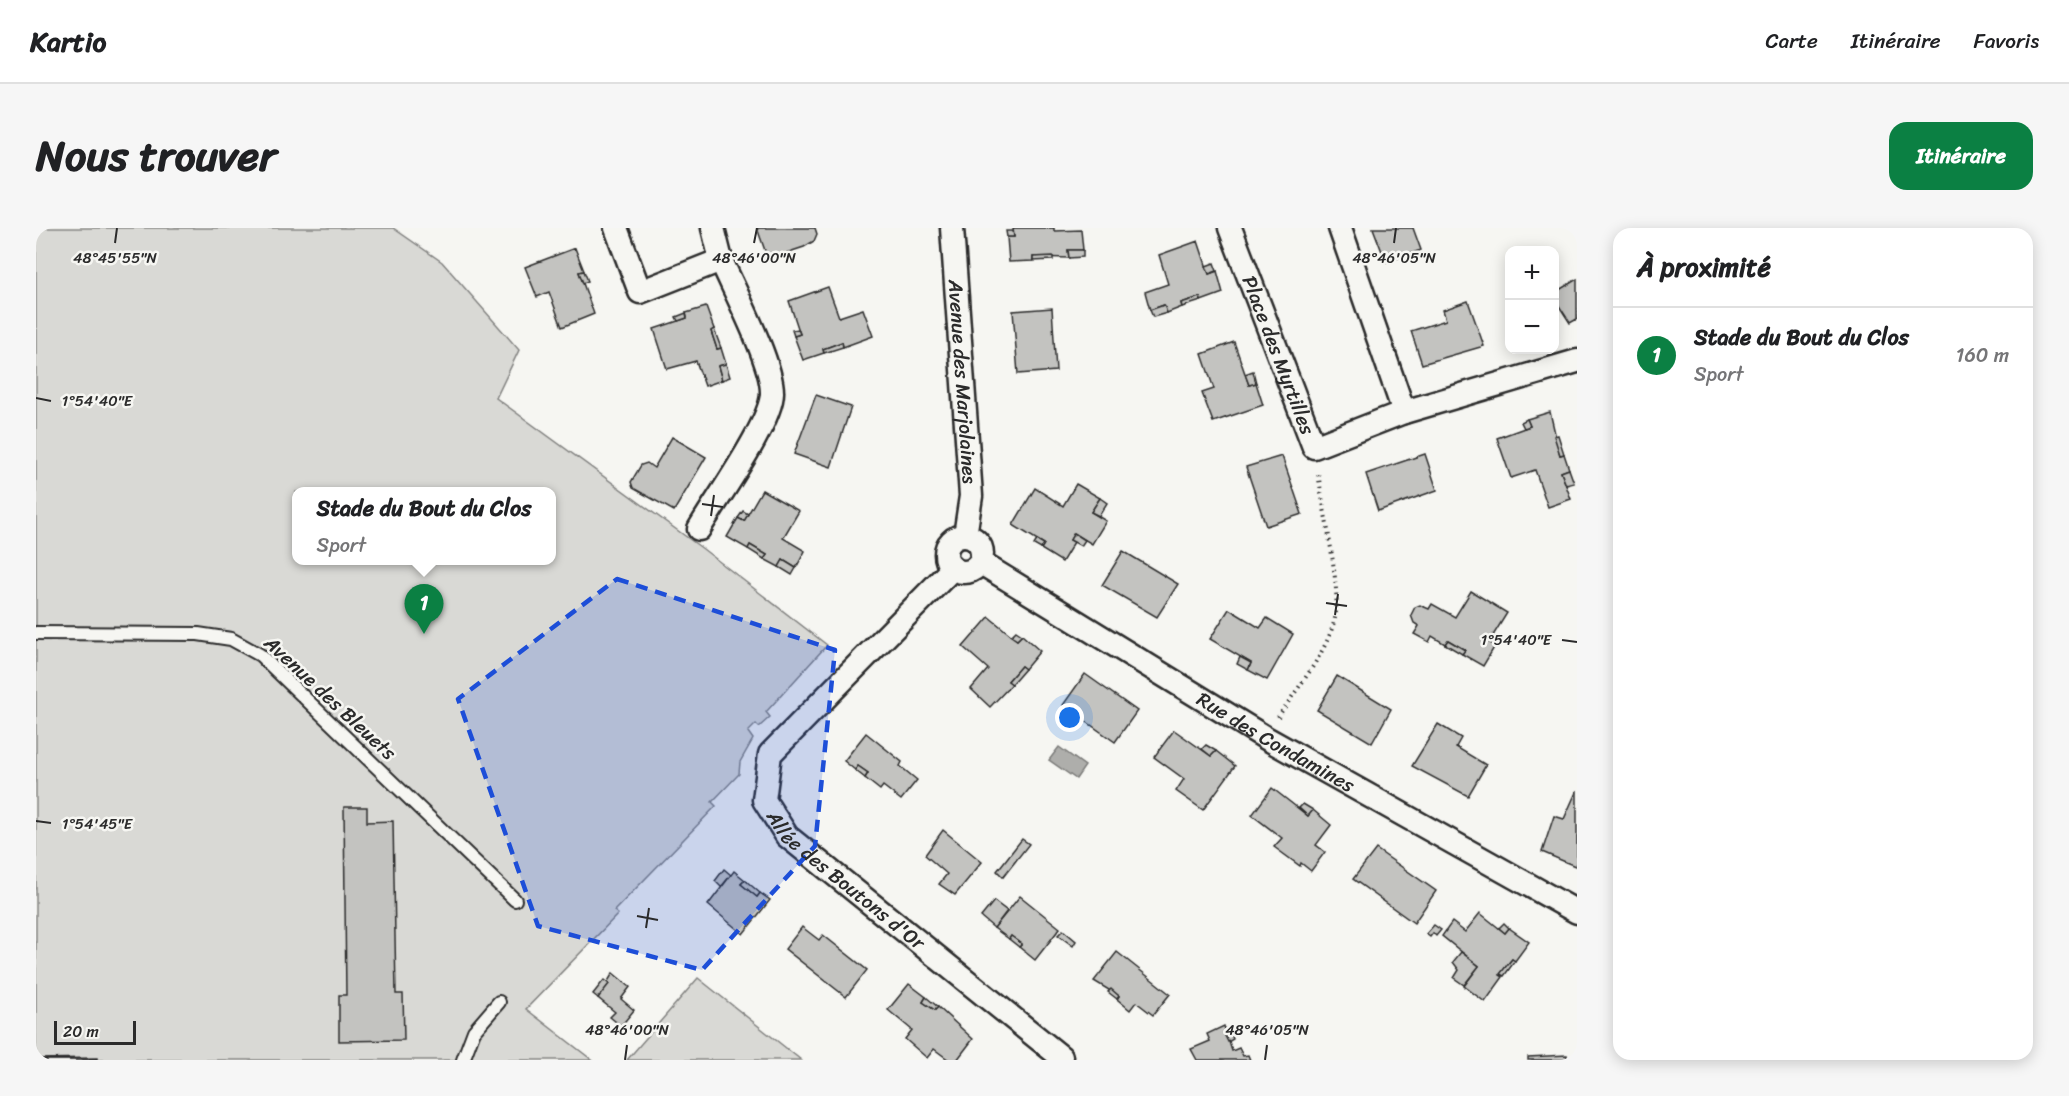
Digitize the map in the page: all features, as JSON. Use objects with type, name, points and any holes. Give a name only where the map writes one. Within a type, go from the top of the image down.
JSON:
[{"type":"street","points":[[616,228],[640,292],[722,260]]},
{"type":"street","points":[[699,529],[763,423],[773,393],[766,364],[722,260],[713,228]]},
{"type":"street","name":"Avenue des Marjolaines","points":[[952,228],[971,496],[965,536]]},
{"type":"street","name":"Place des Myrtilles","points":[[1230,228],[1314,447],[1404,412],[1577,361]]},
{"type":"street","points":[[1340,228],[1404,412]]},
{"type":"street","points":[[965,536],[980,545],[981,563],[968,572],[952,568],[947,559],[947,548],[954,539],[965,536]]},
{"type":"street","name":"Rue des Condamines","points":[[981,563],[1266,738],[1577,912]]},
{"type":"street","name":"Allée des Boutons d'Or","points":[[952,568],[770,754],[764,800],[787,836],[1061,1057]]},
{"type":"lane","name":"Avenue des Bleuets","points":[[36,633],[198,634],[231,639],[260,655],[515,900]]},
{"type":"lane","points":[[463,1060],[474,1031],[499,1002]]},
{"type":"path","points":[[1266,738],[1326,642],[1336,616],[1335,588],[1314,447]]},
{"type":"highlighted area","points":[[617,579],[835,650],[815,846],[702,970],[538,926],[458,699]]},
{"type":"shaded area","points":[[36,228],[393,228],[442,262],[519,350],[496,398],[703,549],[827,645],[766,712],[770,717],[759,727],[756,724],[748,732],[753,739],[740,762],[739,774],[712,802],[716,806],[614,911],[618,914],[526,1009],[592,1060],[36,1060]]},
{"type":"shaded area","points":[[1059,747],[1085,766],[1076,779],[1049,760]]},
{"type":"shaded area","points":[[698,978],[801,1060],[627,1060]]},
{"type":"building","points":[[757,228],[815,228],[817,234],[814,241],[804,247],[768,259]]},
{"type":"building","points":[[1013,228],[1081,230],[1083,250],[1068,250],[1069,258],[1033,257],[1033,261],[1009,262],[1007,237],[1014,237]]},
{"type":"building","points":[[1373,228],[1413,228],[1421,250],[1386,262]]},
{"type":"building","points":[[1006,231],[1013,231],[1014,237],[1007,237]]},
{"type":"building","points":[[1198,241],[1209,274],[1217,271],[1223,293],[1201,301],[1200,297],[1181,303],[1182,307],[1167,313],[1164,305],[1150,310],[1145,292],[1168,284],[1159,255]]},
{"type":"building","points":[[575,248],[584,271],[579,272],[594,314],[562,327],[549,292],[537,297],[525,267]]},
{"type":"building","points":[[1068,250],[1083,250],[1083,257],[1069,258]]},
{"type":"building","points":[[1053,256],[1053,260],[1033,261],[1033,257]]},
{"type":"building","points":[[1214,263],[1217,271],[1209,274],[1206,266]]},
{"type":"building","points":[[584,271],[588,281],[583,283],[579,272]]},
{"type":"building","points":[[1577,279],[1577,319],[1570,323],[1559,306],[1559,290]]},
{"type":"building","points":[[828,287],[839,317],[863,309],[873,336],[843,347],[842,342],[823,349],[824,353],[803,360],[794,336],[800,334],[789,301]]},
{"type":"building","points":[[1200,297],[1201,301],[1182,307],[1181,303]]},
{"type":"building","points":[[1468,301],[1484,346],[1422,364],[1411,331],[1446,320],[1443,310]]},
{"type":"building","points":[[1164,305],[1167,313],[1153,317],[1150,310]]},
{"type":"building","points":[[706,307],[714,329],[711,331],[717,349],[721,348],[726,364],[718,366],[722,380],[705,386],[696,361],[667,369],[654,329],[687,318],[686,313]]},
{"type":"building","points":[[1052,308],[1056,371],[1018,374],[1013,311]]},
{"type":"building","points":[[686,313],[687,318],[678,321],[676,317]]},
{"type":"building","points":[[714,329],[721,348],[717,349],[711,331]]},
{"type":"building","points":[[798,329],[800,334],[794,336],[792,330]]},
{"type":"building","points":[[842,342],[843,347],[824,353],[823,349]]},
{"type":"building","points":[[1234,342],[1249,385],[1256,383],[1263,405],[1213,422],[1202,393],[1214,389],[1202,354]]},
{"type":"building","points":[[726,364],[730,377],[722,380],[718,366]]},
{"type":"building","points":[[1253,371],[1256,383],[1249,385],[1245,374]]},
{"type":"building","points":[[816,395],[851,407],[831,467],[794,454]]},
{"type":"building","points":[[1550,412],[1560,455],[1564,454],[1569,469],[1561,472],[1571,499],[1548,507],[1535,470],[1511,478],[1497,438],[1530,426],[1527,419]]},
{"type":"building","points":[[1527,419],[1530,426],[1524,428],[1521,422]]},
{"type":"building","points":[[1558,435],[1564,454],[1560,455],[1554,436]]},
{"type":"building","points":[[672,437],[706,457],[674,511],[633,488],[631,482],[641,465],[647,463],[654,468]]},
{"type":"building","points":[[1425,454],[1437,490],[1378,511],[1366,474]]},
{"type":"building","points":[[1282,456],[1302,514],[1266,526],[1246,467]]},
{"type":"building","points":[[1569,469],[1574,483],[1566,485],[1561,472]]},
{"type":"building","points":[[1076,484],[1100,498],[1091,512],[1106,521],[1092,544],[1074,533],[1070,540],[1074,542],[1062,562],[1041,549],[1044,544],[1013,525],[1035,488],[1063,506]]},
{"type":"building","points":[[762,490],[799,511],[783,538],[805,551],[796,568],[783,560],[779,567],[764,559],[767,555],[750,545],[748,549],[727,537],[738,518],[744,521]]},
{"type":"building","points":[[1100,498],[1107,503],[1099,516],[1091,512]]},
{"type":"building","points":[[743,511],[748,514],[744,521],[738,518]]},
{"type":"building","points":[[1074,533],[1085,540],[1081,546],[1070,540]]},
{"type":"building","points":[[1037,540],[1044,544],[1041,549],[1034,545]]},
{"type":"building","points":[[750,545],[767,555],[764,559],[748,549]]},
{"type":"building","points":[[1123,551],[1178,584],[1157,617],[1102,585]]},
{"type":"building","points":[[783,560],[796,568],[792,575],[779,567]]},
{"type":"building","points":[[1471,591],[1507,613],[1489,642],[1495,646],[1483,666],[1462,654],[1465,650],[1448,640],[1445,644],[1432,636],[1429,642],[1414,634],[1419,626],[1414,623],[1411,615],[1415,607],[1420,605],[1429,609],[1432,604],[1455,617]]},
{"type":"building","points":[[1229,609],[1260,628],[1267,618],[1293,634],[1267,680],[1248,670],[1251,663],[1210,639]]},
{"type":"building","points":[[989,617],[1017,640],[1022,635],[1040,651],[1025,669],[1021,666],[1008,681],[1012,684],[990,707],[971,689],[988,669],[963,647]]},
{"type":"building","points":[[1016,631],[1022,635],[1017,640],[1011,636]]},
{"type":"building","points":[[1493,635],[1499,639],[1495,646],[1489,642]]},
{"type":"building","points":[[1448,640],[1465,650],[1462,654],[1445,644]]},
{"type":"building","points":[[1240,657],[1251,663],[1248,670],[1237,664]]},
{"type":"building","points":[[1021,666],[1025,669],[1012,684],[1008,681]]},
{"type":"building","points":[[1085,674],[1137,711],[1115,742],[1063,705]]},
{"type":"building","points":[[1337,676],[1391,709],[1372,743],[1317,710]]},
{"type":"building","points":[[1438,724],[1461,738],[1456,747],[1486,765],[1468,796],[1412,766]]},
{"type":"building","points":[[1174,730],[1211,756],[1216,751],[1235,766],[1203,810],[1176,791],[1184,779],[1154,757]]},
{"type":"building","points":[[866,733],[902,762],[900,766],[917,780],[901,800],[883,786],[880,790],[865,778],[868,773],[858,766],[855,770],[844,761]]},
{"type":"building","points":[[1206,745],[1216,751],[1211,756],[1202,749]]},
{"type":"building","points":[[858,766],[868,773],[865,778],[855,770]]},
{"type":"building","points":[[1272,788],[1308,816],[1313,810],[1331,825],[1316,845],[1325,852],[1311,871],[1274,847],[1282,838],[1252,815]]},
{"type":"building","points":[[1577,790],[1577,862],[1575,866],[1542,852],[1554,816],[1564,819]]},
{"type":"building","points":[[1303,804],[1313,810],[1308,816],[1299,808]]},
{"type":"building","points":[[344,807],[367,807],[367,822],[393,821],[396,994],[403,994],[404,1040],[339,1041],[339,995],[346,995]]},
{"type":"building","points":[[943,830],[982,862],[955,895],[939,884],[947,874],[925,855]]},
{"type":"building","points":[[1022,839],[1029,844],[1003,877],[997,871]]},
{"type":"building","points":[[1376,849],[1436,891],[1414,923],[1353,879]]},
{"type":"building","points":[[724,869],[731,875],[721,887],[715,881]]},
{"type":"building","points":[[734,871],[745,880],[741,884],[757,897],[760,893],[770,900],[743,934],[708,905]]},
{"type":"building","points":[[745,880],[760,893],[757,897],[741,884]]},
{"type":"building","points":[[1020,896],[1060,928],[1035,960],[1019,947],[1022,944],[1011,936],[1009,939],[994,928]]},
{"type":"building","points":[[994,901],[1007,911],[994,928],[981,917]]},
{"type":"building","points":[[1480,913],[1505,933],[1509,928],[1529,942],[1515,961],[1512,959],[1507,965],[1500,975],[1503,977],[1485,1002],[1464,986],[1479,966],[1442,936],[1452,922],[1465,932]]},
{"type":"building","points":[[1504,923],[1509,928],[1505,933],[1499,928]]},
{"type":"building","points":[[1434,925],[1441,930],[1436,936],[1433,933],[1430,937],[1426,934]]},
{"type":"building","points":[[802,927],[819,940],[823,935],[867,970],[846,997],[785,949]]},
{"type":"building","points":[[1063,930],[1076,941],[1073,946],[1058,935]]},
{"type":"building","points":[[1011,936],[1022,944],[1019,947],[1009,939]]},
{"type":"building","points":[[1117,952],[1170,994],[1153,1015],[1136,1002],[1130,1010],[1117,999],[1119,996],[1094,981]]},
{"type":"building","points":[[1461,952],[1479,966],[1464,985],[1454,978],[1459,970],[1453,962]]},
{"type":"building","points":[[1512,959],[1515,961],[1504,976],[1500,974]]},
{"type":"building","points":[[613,973],[630,987],[621,999],[634,1010],[621,1026],[610,1017],[615,1012],[598,998]]},
{"type":"building","points":[[604,980],[609,984],[598,998],[593,994]]},
{"type":"building","points":[[909,984],[926,997],[923,1002],[935,1010],[938,1007],[973,1039],[957,1060],[949,1060],[934,1049],[927,1058],[905,1039],[912,1030],[888,1010]]},
{"type":"building","points":[[1111,989],[1119,996],[1117,999],[1108,992]]},
{"type":"building","points":[[926,997],[938,1007],[935,1010],[923,1002]]},
{"type":"building","points":[[1224,1026],[1232,1051],[1239,1048],[1243,1056],[1248,1055],[1250,1060],[1197,1060],[1191,1049],[1210,1041],[1207,1034]]},
{"type":"building","points":[[1231,1034],[1233,1039],[1228,1042],[1225,1036]]},
{"type":"building","points":[[1567,1055],[1567,1060],[1528,1060],[1528,1057]]},
{"type":"building","points":[[97,1058],[97,1060],[36,1060],[36,1059]]},
{"type":"place","name":"Stade du Bout du Clos","points":[[424,634]]}]
